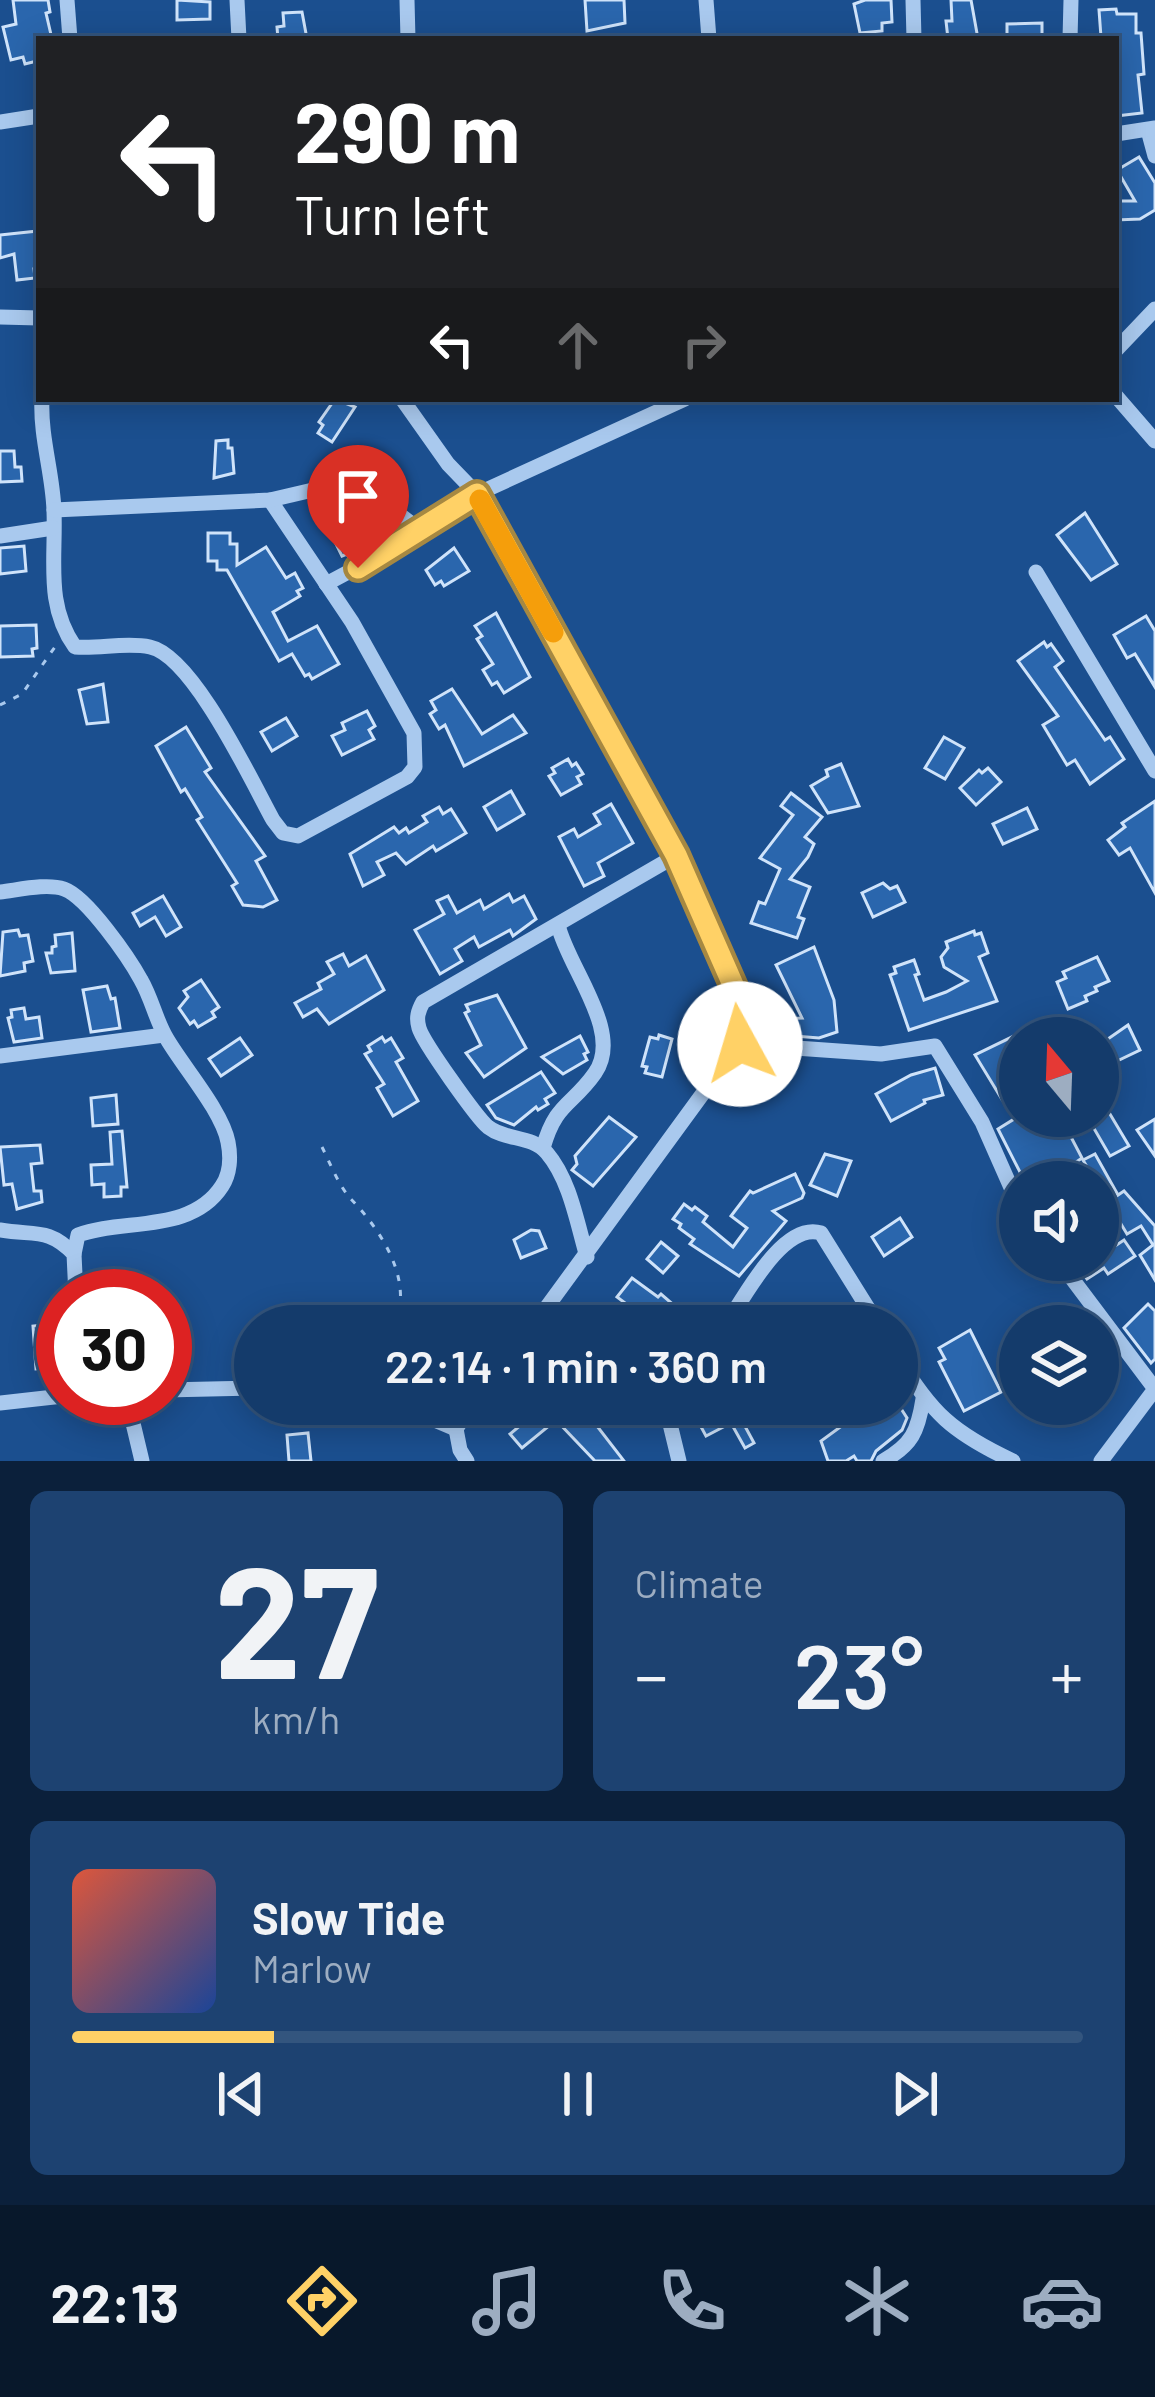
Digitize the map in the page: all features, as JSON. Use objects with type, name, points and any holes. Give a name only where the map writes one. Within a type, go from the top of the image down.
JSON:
[{"type":"street","points":[[68,0],[70,36]]},
{"type":"street","points":[[237,0],[239,36]]},
{"type":"street","points":[[406,0],[408,36]]},
{"type":"street","points":[[706,0],[709,36]]},
{"type":"street","points":[[913,0],[914,36]]},
{"type":"street","points":[[1070,36],[1071,0]]},
{"type":"street","points":[[0,122],[36,116]]},
{"type":"street","points":[[1119,134],[1152,129],[1155,156]]},
{"type":"street","points":[[1119,347],[1155,309]]},
{"type":"street","points":[[0,317],[36,318]]},
{"type":"street","points":[[1120,399],[1155,441]]},
{"type":"street","points":[[42,402],[54,519],[52,565],[65,633],[75,646],[154,647],[178,662],[222,726],[273,820],[284,833],[298,836],[407,777],[415,767],[414,733],[352,622],[270,500]]},
{"type":"street","points":[[404,402],[448,464],[477,494],[676,855],[734,987],[740,1044],[549,1305]]},
{"type":"street","points":[[326,584],[397,546],[477,494],[678,402]]},
{"type":"street","points":[[0,536],[54,519],[270,500],[330,486],[376,496],[418,529]]},
{"type":"street","points":[[1036,572],[1155,771]]},
{"type":"street","points":[[587,1257],[563,1180],[543,1148],[487,1126],[426,1044],[418,1012],[423,1002],[676,855]]},
{"type":"street","points":[[0,892],[64,889],[85,903],[141,980],[164,1035],[228,1137],[230,1165],[223,1186],[206,1203],[148,1224],[97,1228],[78,1235],[75,1269]]},
{"type":"street","points":[[543,1148],[551,1120],[596,1072],[605,1049],[596,1012],[558,926]]},
{"type":"street","points":[[0,1056],[164,1035]]},
{"type":"street","points":[[740,1044],[881,1054],[935,1046],[982,1122],[999,1161]]},
{"type":"street","points":[[739,1305],[782,1245],[809,1229],[821,1233],[866,1305]]},
{"type":"street","points":[[0,1230],[46,1232],[74,1254]]},
{"type":"street","points":[[1074,1281],[1155,1389],[1101,1461]]},
{"type":"street","points":[[192,1389],[234,1388]]},
{"type":"street","points":[[918,1391],[971,1443],[1013,1461]]},
{"type":"street","points":[[0,1403],[36,1399]]},
{"type":"street","points":[[883,1461],[903,1450],[916,1434],[923,1399]]},
{"type":"street","points":[[133,1425],[142,1461]]},
{"type":"street","points":[[445,1425],[456,1430]]},
{"type":"street","points":[[459,1425],[457,1441],[467,1461]]},
{"type":"street","points":[[670,1425],[679,1461]]},
{"type":"path","points":[[0,705],[22,694],[65,633]]},
{"type":"path","points":[[322,1147],[399,1274],[402,1305]]},
{"type":"building","points":[[13,0],[48,0],[51,36],[36,36],[36,61],[11,60],[3,27],[16,24]]},
{"type":"building","points":[[177,0],[210,2],[210,19],[177,20]]},
{"type":"building","points":[[585,0],[624,0],[625,23],[587,31]]},
{"type":"building","points":[[891,0],[892,22],[882,23],[882,31],[860,33],[854,4]]},
{"type":"building","points":[[951,0],[971,0],[977,36],[948,36],[946,21],[952,21]]},
{"type":"building","points":[[1099,10],[1136,14],[1144,74],[1138,75],[1142,113],[1119,116],[1119,36],[1101,36]]},
{"type":"building","points":[[302,12],[306,36],[278,36],[277,27],[284,26],[283,13]]},
{"type":"building","points":[[1042,23],[1042,36],[1007,36],[1007,24]]},
{"type":"building","points":[[1139,157],[1155,183],[1155,210],[1140,219],[1119,220],[1119,201],[1135,201],[1119,169]]},
{"type":"building","points":[[36,231],[35,278],[17,280],[14,254],[0,258],[0,235]]},
{"type":"building","points":[[333,402],[355,407],[332,442],[318,433],[323,425],[319,422]]},
{"type":"building","points":[[228,440],[234,473],[214,478],[216,441]]},
{"type":"building","points":[[0,451],[14,451],[22,481],[0,482]]},
{"type":"building","points":[[1085,513],[1117,564],[1091,580],[1057,535]]},
{"type":"building","points":[[373,525],[381,540],[349,558],[342,556],[336,544]]},
{"type":"building","points":[[208,533],[230,533],[230,544],[237,544],[237,565],[266,547],[286,578],[295,573],[303,588],[297,591],[300,596],[273,612],[288,641],[317,626],[339,664],[312,679],[292,654],[279,661],[227,570],[217,570],[217,561],[208,561]]},
{"type":"building","points":[[24,546],[26,571],[0,574],[0,548]]},
{"type":"building","points":[[454,548],[469,571],[444,586],[441,581],[435,585],[426,570]]},
{"type":"building","points":[[496,613],[530,677],[504,693],[483,670],[493,664],[477,639],[482,636],[475,626]]},
{"type":"building","points":[[1146,616],[1155,631],[1155,687],[1135,654],[1127,658],[1114,635]]},
{"type":"building","points":[[36,625],[33,656],[0,657],[0,626]]},
{"type":"building","points":[[1044,642],[1063,661],[1055,667],[1105,740],[1110,737],[1124,759],[1090,784],[1075,760],[1067,765],[1043,725],[1058,716],[1018,661]]},
{"type":"building","points":[[103,684],[108,722],[87,724],[79,690]]},
{"type":"building","points":[[452,689],[482,734],[513,715],[526,733],[464,766],[445,725],[439,729],[430,714],[436,710],[431,701]]},
{"type":"building","points":[[367,711],[375,726],[369,730],[374,739],[342,755],[332,736],[345,730],[342,723]]},
{"type":"building","points":[[286,718],[297,736],[272,751],[261,732]]},
{"type":"building","points":[[186,727],[211,768],[205,772],[265,856],[256,861],[277,900],[263,907],[243,905],[232,886],[237,883],[197,820],[202,817],[185,789],[181,792],[156,746]]},
{"type":"building","points":[[944,737],[964,748],[945,779],[925,768]]},
{"type":"building","points":[[568,759],[583,774],[577,777],[581,784],[561,795],[549,776],[555,773],[552,768]]},
{"type":"building","points":[[841,764],[859,806],[828,813],[811,786],[828,776],[826,770]]},
{"type":"building","points":[[988,768],[1001,782],[976,805],[960,788],[979,770]]},
{"type":"building","points":[[511,791],[524,814],[497,830],[484,807]]},
{"type":"building","points":[[791,793],[822,817],[805,837],[814,844],[790,879],[810,887],[798,917],[804,919],[797,938],[751,923],[780,869],[760,858],[793,815],[781,806]]},
{"type":"building","points":[[1155,801],[1155,893],[1130,848],[1119,855],[1108,840],[1125,827],[1122,823]]},
{"type":"building","points":[[611,804],[633,843],[598,863],[604,876],[584,886],[559,837],[574,829],[578,837],[600,824],[594,814]]},
{"type":"building","points":[[439,807],[443,814],[451,809],[466,833],[406,864],[396,853],[377,862],[384,875],[363,886],[350,854],[394,827],[399,833],[406,828],[409,833],[427,822],[423,816]]},
{"type":"building","points":[[1027,808],[1037,829],[1003,844],[993,824]]},
{"type":"building","points":[[883,883],[890,889],[897,886],[905,902],[873,917],[862,893]]},
{"type":"building","points":[[509,894],[513,902],[524,896],[536,919],[513,936],[510,930],[479,947],[474,937],[455,949],[462,961],[440,974],[415,930],[444,914],[437,901],[448,896],[457,913],[480,900],[484,909]]},
{"type":"building","points":[[163,896],[181,927],[166,936],[155,917],[140,926],[133,913]]},
{"type":"building","points":[[18,930],[20,936],[28,935],[33,961],[24,963],[25,971],[0,976],[3,932]]},
{"type":"building","points":[[974,931],[981,933],[988,953],[979,957],[997,1001],[909,1030],[890,975],[896,973],[894,967],[914,960],[924,1000],[946,992],[967,981],[944,967],[941,957],[948,948],[946,942]]},
{"type":"building","points":[[72,933],[75,971],[51,973],[46,953],[56,946],[55,935]]},
{"type":"building","points":[[814,947],[834,1000],[837,1032],[819,1038],[770,1034],[769,1019],[802,1018],[776,965]]},
{"type":"building","points":[[343,954],[349,966],[366,956],[384,990],[329,1024],[317,1009],[303,1017],[295,1003],[321,989],[318,983],[334,974],[327,962]]},
{"type":"building","points":[[1097,957],[1109,981],[1085,996],[1087,1001],[1068,1009],[1057,982],[1066,978],[1063,972]]},
{"type":"building","points":[[201,980],[219,1007],[212,1012],[215,1017],[198,1027],[179,1008],[188,997],[184,991]]},
{"type":"building","points":[[107,986],[111,999],[115,998],[120,1028],[91,1032],[83,990]]},
{"type":"building","points":[[497,995],[526,1048],[484,1077],[466,1053],[481,1045],[465,1013],[469,1011],[466,1005]]},
{"type":"building","points":[[24,1008],[26,1019],[39,1017],[42,1038],[14,1042],[8,1018],[11,1010]]},
{"type":"building","points":[[1128,1025],[1140,1050],[1119,1060],[1119,1031]]},
{"type":"building","points":[[659,1035],[672,1039],[662,1077],[645,1073],[647,1067],[642,1066],[650,1037],[658,1039]]},
{"type":"building","points":[[580,1036],[587,1060],[563,1074],[542,1057]]},
{"type":"building","points":[[382,1037],[385,1042],[391,1038],[403,1058],[396,1062],[418,1101],[393,1116],[377,1088],[384,1084],[365,1054]]},
{"type":"building","points":[[240,1038],[252,1055],[221,1076],[209,1059]]},
{"type":"building","points":[[999,1043],[999,1094],[975,1055]]},
{"type":"building","points":[[935,1068],[943,1095],[924,1100],[891,1121],[876,1094]]},
{"type":"building","points":[[541,1072],[555,1093],[545,1099],[548,1104],[536,1107],[514,1125],[496,1118],[487,1105]]},
{"type":"building","points":[[116,1095],[118,1124],[93,1126],[91,1098]]},
{"type":"building","points":[[609,1117],[636,1137],[593,1186],[572,1170],[577,1164],[575,1156]]},
{"type":"building","points":[[1155,1119],[1155,1156],[1137,1130]]},
{"type":"building","points":[[1119,1129],[1129,1146],[1110,1156],[1099,1137],[1119,1137]]},
{"type":"building","points":[[122,1131],[127,1187],[121,1187],[121,1196],[104,1197],[104,1184],[92,1185],[91,1165],[112,1164],[110,1132]]},
{"type":"building","points":[[1002,1137],[1071,1137],[1082,1158],[1078,1161],[1014,1161]]},
{"type":"building","points":[[40,1145],[42,1163],[31,1164],[34,1191],[41,1191],[42,1202],[17,1209],[12,1184],[4,1185],[0,1147]]},
{"type":"building","points":[[825,1154],[851,1161],[837,1196],[810,1185]]},
{"type":"building","points":[[795,1174],[802,1198],[773,1211],[786,1221],[739,1276],[690,1244],[694,1239],[673,1219],[684,1204],[692,1210],[695,1207],[707,1216],[703,1222],[733,1247],[747,1228],[731,1216],[750,1191]]},
{"type":"building","points":[[1124,1191],[1155,1226],[1155,1280],[1140,1255],[1153,1245],[1141,1226],[1127,1234],[1119,1221],[1119,1194]]},
{"type":"building","points":[[900,1218],[912,1237],[884,1256],[872,1237]]},
{"type":"building","points":[[531,1230],[539,1231],[546,1248],[521,1258],[514,1240]]},
{"type":"building","points":[[1124,1240],[1135,1256],[1119,1267],[1119,1243]]},
{"type":"building","points":[[661,1242],[678,1256],[663,1273],[647,1259]]},
{"type":"building","points":[[632,1278],[674,1305],[628,1305],[617,1297]]},
{"type":"building","points":[[1148,1304],[1155,1311],[1155,1359],[1151,1363],[1124,1328]]},
{"type":"building","points":[[970,1330],[999,1393],[964,1411],[939,1362],[945,1359],[939,1348]]},
{"type":"building","points":[[521,1425],[550,1425],[522,1448],[510,1434]]},
{"type":"building","points":[[561,1425],[596,1425],[624,1461],[595,1461]]},
{"type":"building","points":[[700,1425],[727,1425],[706,1436]]},
{"type":"building","points":[[732,1425],[744,1425],[754,1443],[745,1448]]},
{"type":"building","points":[[843,1425],[904,1425],[871,1461],[857,1461],[854,1456],[828,1461],[821,1441]]},
{"type":"building","points":[[308,1433],[311,1461],[289,1461],[287,1435]]},
{"type":"slow traffic","points":[[480,500],[553,632]]},
{"type":"route","points":[[358,568],[477,494],[676,855],[734,987],[740,1044]]}]
